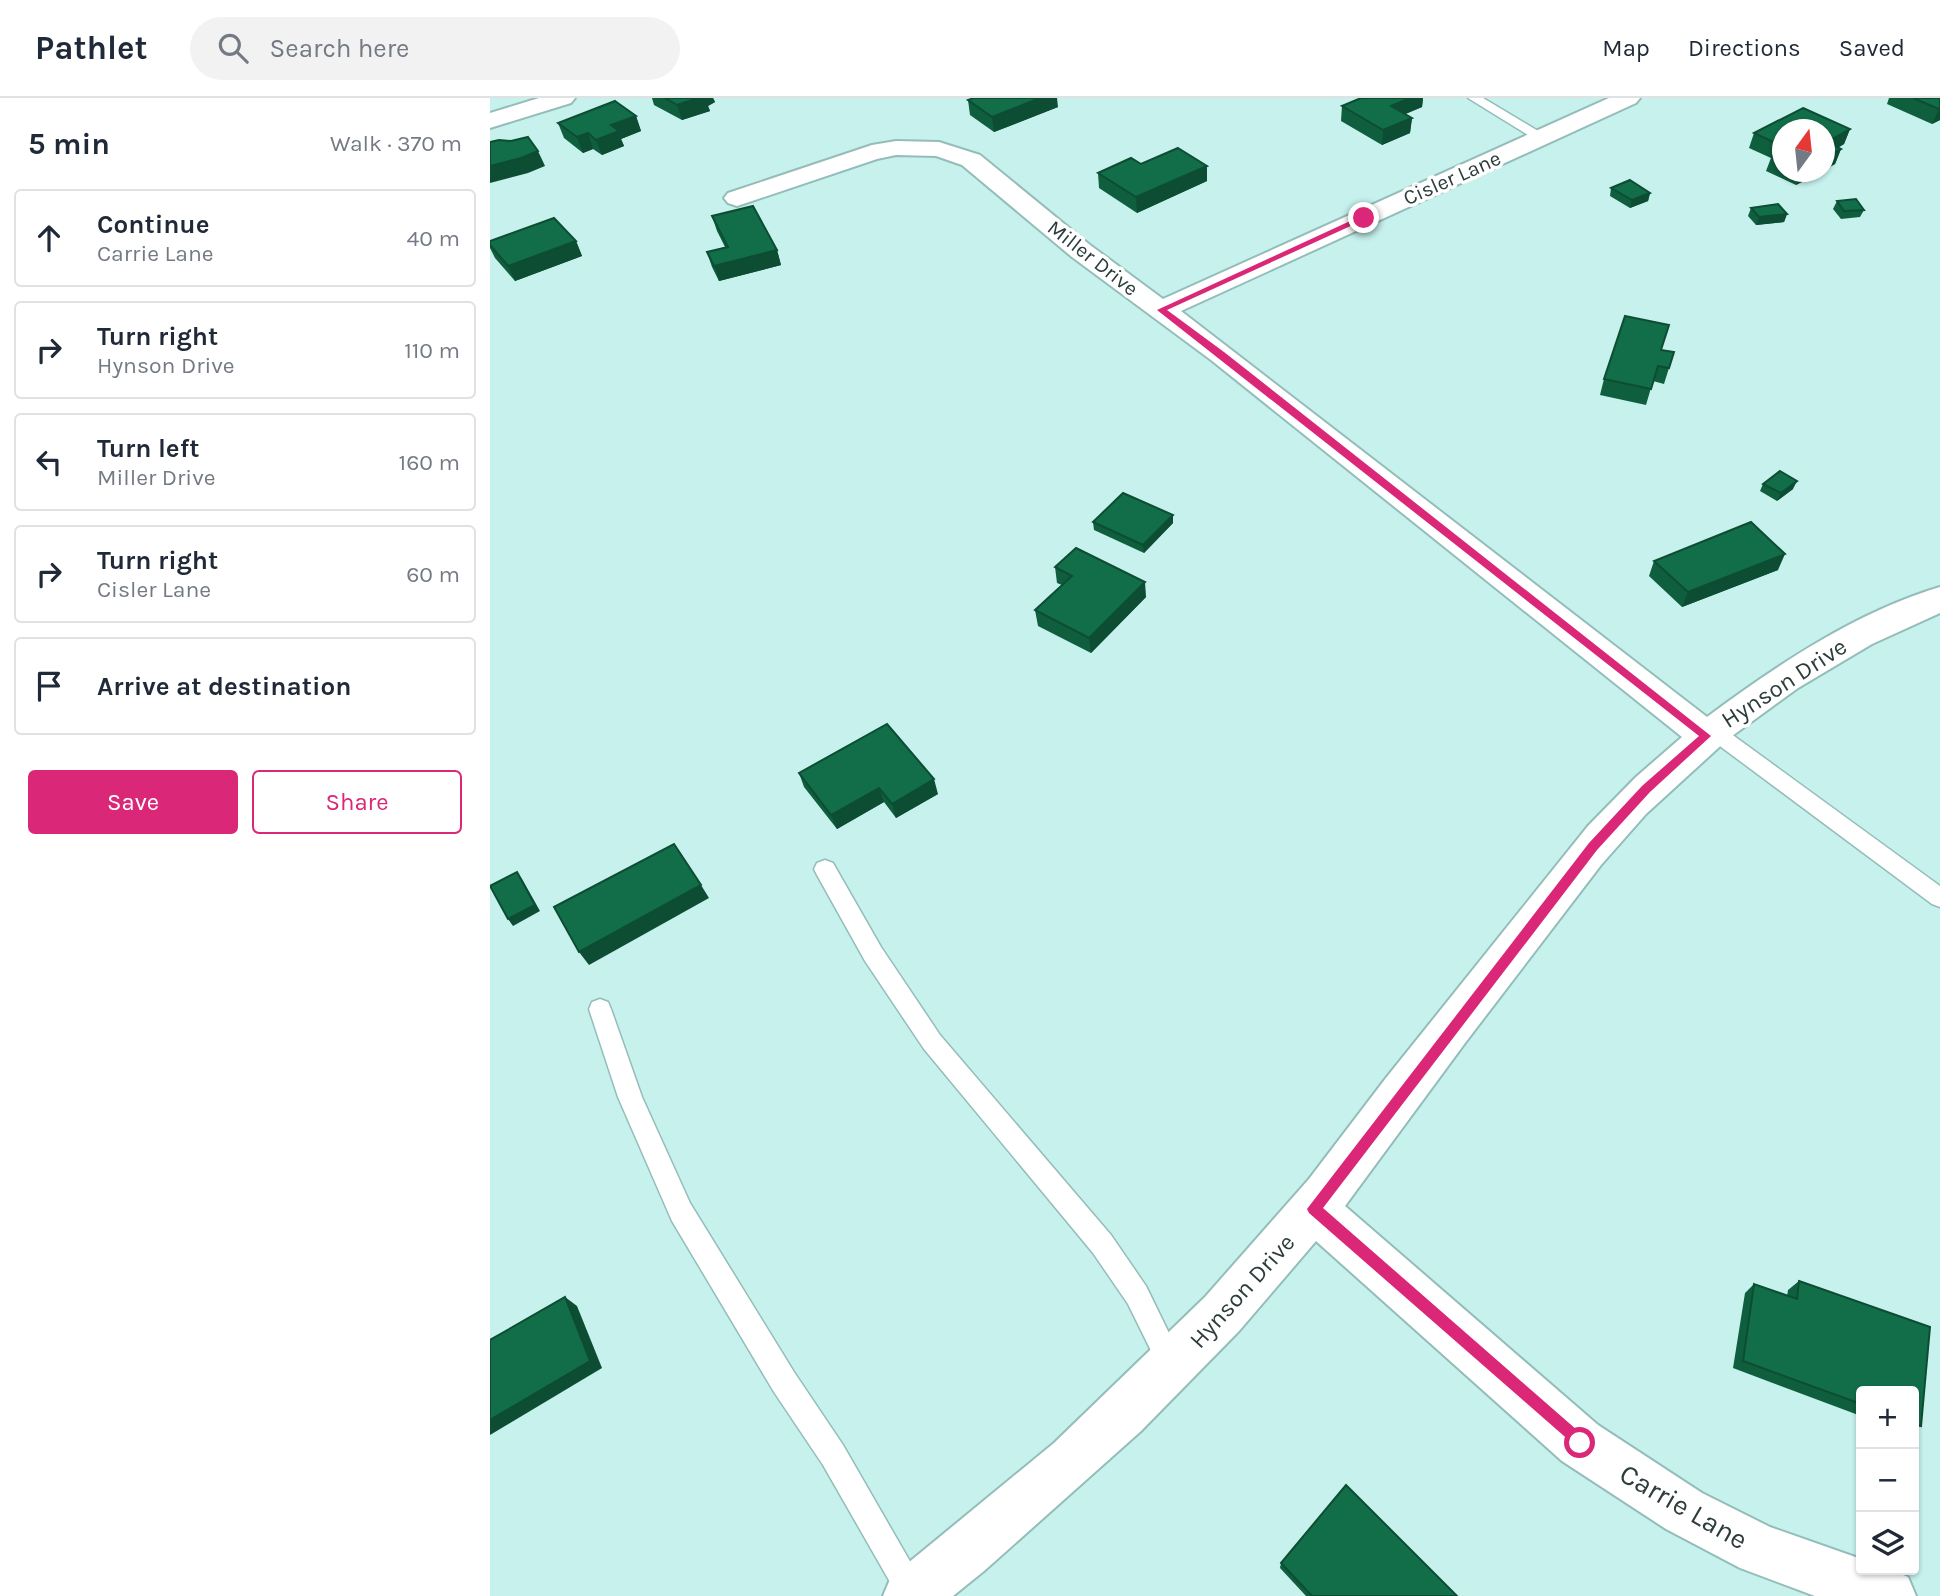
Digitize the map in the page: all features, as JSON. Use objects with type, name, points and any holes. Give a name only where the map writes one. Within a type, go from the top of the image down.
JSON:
[{"type":"street","points":[[490,121],[563,98]]},
{"type":"street","name":"Cisler Lane","points":[[1161,310],[1628,98]]},
{"type":"street","name":"Miller Drive","points":[[737,198],[872,152],[916,148],[955,153],[971,160],[1081,251],[1231,362],[1709,733]]},
{"type":"street","name":"Hynson Drive","points":[[912,1595],[971,1548],[1173,1368],[1314,1209],[1593,846],[1646,789],[1709,733],[1769,687],[1837,646],[1893,617],[1940,599]]},
{"type":"street","name":"Carrie Lane","points":[[1314,1209],[1580,1443],[1684,1511],[1759,1549],[1870,1593]]},
{"type":"lane","points":[[1474,98],[1541,137]]},
{"type":"lane","points":[[1709,733],[1940,898]]},
{"type":"lane","points":[[825,869],[873,954],[932,1042],[1102,1244],[1138,1295],[1173,1368]]},
{"type":"lane","points":[[600,1009],[630,1097],[681,1212],[784,1382],[833,1455],[912,1595]]},
{"type":"building","points":[[665,98],[698,98],[677,105]]},
{"type":"building","points":[[1040,98],[992,117],[968,100]]},
{"type":"building","points":[[1361,98],[1410,98],[1391,106],[1412,118],[1383,130],[1342,106]]},
{"type":"building","points":[[1913,98],[1940,98],[1940,109],[1939,109]]},
{"type":"building","points":[[615,101],[636,116],[611,125],[619,131],[596,140],[588,133],[577,137],[558,123]]},
{"type":"building","points":[[1803,108],[1828,119],[1781,119]]},
{"type":"building","points":[[1835,122],[1850,129],[1835,137]]},
{"type":"building","points":[[1772,124],[1772,141],[1754,133]]},
{"type":"building","points":[[528,137],[538,151],[490,166],[490,142]]},
{"type":"building","points":[[1178,148],[1207,166],[1136,197],[1098,173],[1131,158],[1141,164]]},
{"type":"building","points":[[1630,180],[1650,193],[1632,200],[1611,188]]},
{"type":"building","points":[[1856,199],[1864,210],[1844,211],[1837,201]]},
{"type":"building","points":[[1778,204],[1787,214],[1759,217],[1751,208]]},
{"type":"building","points":[[753,206],[777,250],[714,266],[707,252],[728,247],[712,216]]},
{"type":"building","points":[[554,218],[576,241],[508,266],[490,245],[490,241]]},
{"type":"building","points":[[1625,316],[1669,325],[1661,350],[1674,352],[1669,368],[1658,366],[1651,389],[1604,379]]},
{"type":"building","points":[[1780,471],[1797,481],[1781,493],[1763,484]]},
{"type":"building","points":[[1123,493],[1173,515],[1143,545],[1093,522]]},
{"type":"building","points":[[1751,522],[1785,554],[1688,592],[1654,561]]},
{"type":"building","points":[[1076,548],[1145,582],[1089,638],[1035,610],[1072,576],[1055,567]]},
{"type":"building","points":[[887,724],[934,779],[892,804],[879,788],[831,815],[799,773]]},
{"type":"building","points":[[674,844],[701,885],[579,952],[554,907]]},
{"type":"building","points":[[517,872],[535,905],[508,919],[490,886]]},
{"type":"building","points":[[1799,1281],[1930,1327],[1921,1426],[1919,1386],[1856,1386],[1856,1402],[1743,1361],[1754,1284],[1797,1299]]},
{"type":"building","points":[[565,1297],[590,1361],[490,1420],[490,1340]]},
{"type":"building","points":[[1346,1485],[1457,1596],[1312,1596],[1281,1563]]},
{"type":"route","points":[[1364,218],[1161,310],[1221,354],[1706,736],[1646,789],[1593,846],[1402,1091],[1314,1209],[1580,1443]]}]
